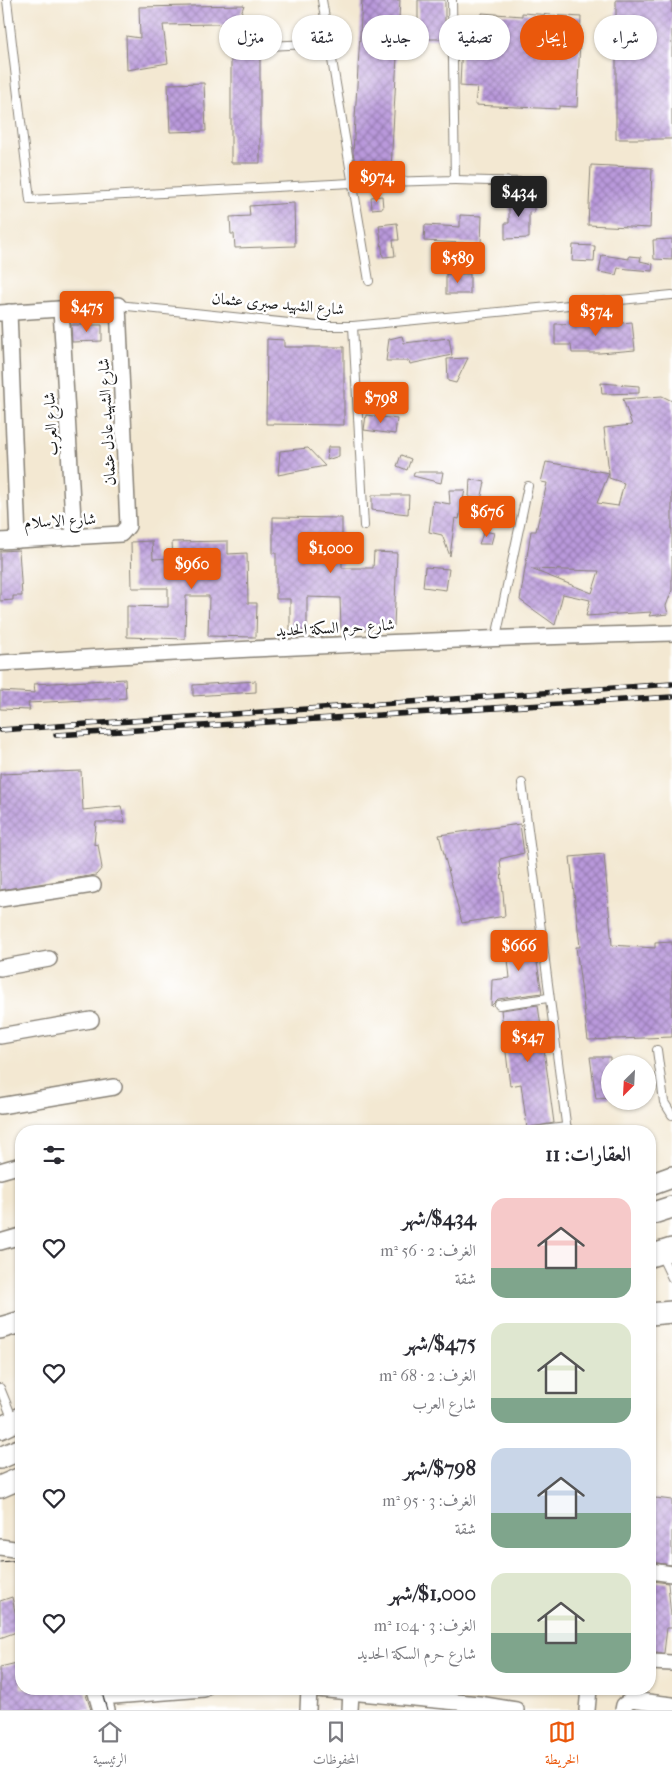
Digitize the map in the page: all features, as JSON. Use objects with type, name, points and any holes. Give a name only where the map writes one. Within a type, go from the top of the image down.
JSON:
[{"type":"street","name":"شارع الشهيد صبرى عثمان","points":[[5,313],[118,305]]},
{"type":"street","name":"شارع الشهيد عادل عثمان","points":[[118,305],[128,526],[121,534]]},
{"type":"street","name":"شارع العرب","points":[[61,309],[74,537]]},
{"type":"street","points":[[5,313],[18,540]]},
{"type":"street","name":"شارع الاسلام","points":[[0,541],[121,534]]},
{"type":"street","name":"شارع حرم السكة الحديد","points":[[0,663],[496,638],[672,633]]},
{"type":"street","points":[[0,899],[93,885]]},
{"type":"street","points":[[0,968],[50,959]]},
{"type":"street","points":[[0,1036],[91,1020]]},
{"type":"street","points":[[0,1106],[114,1087]]},
{"type":"street","points":[[0,1171],[15,1167]]},
{"type":"street","points":[[656,1183],[672,1177]]},
{"type":"street","points":[[656,1212],[672,1207]]},
{"type":"street","points":[[0,1242],[15,1238]]},
{"type":"street","points":[[656,1313],[672,1312]]},
{"type":"street","points":[[0,1328],[15,1324]]},
{"type":"street","points":[[0,1458],[15,1452]]},
{"type":"street","points":[[0,1547],[15,1549]]},
{"type":"street","points":[[656,1572],[672,1574]]},
{"type":"street","points":[[656,1663],[672,1664]]},
{"type":"street","points":[[101,1698],[135,1695]]},
{"type":"street","points":[[308,1710],[309,1695]]},
{"type":"street","points":[[350,1710],[351,1695]]},
{"type":"street","points":[[384,1695],[408,1704],[443,1705],[479,1701],[516,1710]]},
{"type":"street","points":[[587,1710],[588,1695]]},
{"type":"street","points":[[623,1710],[624,1705],[631,1700],[672,1705]]},
{"type":"lane","points":[[7,0],[30,200],[351,183],[455,180],[522,182]]},
{"type":"lane","points":[[322,0],[324,15]]},
{"type":"lane","points":[[452,0],[455,180]]},
{"type":"lane","points":[[332,60],[369,281]]},
{"type":"lane","name":"شارع الشهيد صبرى عثمان","points":[[118,305],[318,326],[353,326],[672,295]]},
{"type":"lane","points":[[353,326],[364,526]]},
{"type":"lane","points":[[496,638],[528,486]]},
{"type":"lane","points":[[522,783],[548,998],[566,1125]]},
{"type":"lane","points":[[500,1004],[548,998]]},
{"type":"lane","points":[[657,1050],[664,1102],[672,1115]]},
{"type":"lane","points":[[661,1253],[672,1278]]},
{"type":"lane","points":[[0,1388],[12,1423]]},
{"type":"building","points":[[362,0],[400,0],[399,15],[362,15],[362,60],[397,60],[391,169],[356,167],[353,153]]},
{"type":"building","points":[[418,0],[445,0],[445,15],[439,15],[439,39],[429,39],[429,15],[418,15]]},
{"type":"building","points":[[616,0],[672,0],[672,139],[616,139],[616,60],[657,60],[657,15],[616,15]]},
{"type":"building","points":[[244,5],[241,15],[219,15],[219,25],[163,25],[168,63],[127,70],[126,36],[140,38],[139,7]]},
{"type":"building","points":[[482,13],[509,15],[482,15]]},
{"type":"building","points":[[522,13],[552,15],[522,15]]},
{"type":"building","points":[[510,15],[520,16],[520,60],[579,60],[577,107],[559,106],[559,109],[475,105],[477,87],[460,86],[461,60],[510,60]]},
{"type":"building","points":[[231,60],[260,60],[260,163],[231,163]]},
{"type":"building","points":[[204,83],[206,131],[170,132],[168,84]]},
{"type":"building","points":[[591,165],[652,168],[650,228],[588,225]]},
{"type":"building","points":[[382,196],[383,208],[372,209],[371,197]]},
{"type":"building","points":[[509,197],[534,198],[534,213],[529,212],[529,238],[505,239],[505,223],[509,223]]},
{"type":"building","points":[[294,203],[295,246],[235,248],[234,234],[231,234],[230,217],[250,216],[249,206]]},
{"type":"building","points":[[460,215],[482,216],[481,244],[424,241],[425,225],[460,227]]},
{"type":"building","points":[[397,223],[399,240],[393,240],[395,256],[383,257],[379,225]]},
{"type":"building","points":[[672,239],[672,260],[654,259],[653,240]]},
{"type":"building","points":[[573,245],[595,246],[594,262],[572,261]]},
{"type":"building","points":[[602,255],[629,259],[629,256],[641,257],[640,261],[653,264],[652,271],[618,268],[616,275],[599,272]]},
{"type":"building","points":[[446,274],[470,274],[470,294],[446,294]]},
{"type":"building","points":[[632,322],[635,350],[572,353],[571,345],[555,345],[555,324],[592,323],[592,326]]},
{"type":"building","points":[[71,325],[102,325],[102,341],[72,342]]},
{"type":"building","points":[[402,336],[404,343],[449,338],[452,355],[410,364],[409,361],[386,361],[389,339]]},
{"type":"building","points":[[267,339],[284,340],[284,347],[344,347],[344,425],[266,424]]},
{"type":"building","points":[[468,358],[456,383],[448,381],[447,359]]},
{"type":"building","points":[[601,383],[639,386],[639,393],[602,394]]},
{"type":"building","points":[[662,396],[672,401],[672,590],[666,606],[668,614],[649,616],[651,612],[586,616],[590,600],[563,594],[555,625],[520,600],[531,531],[536,531],[547,483],[541,482],[546,462],[609,473],[604,428],[632,425],[623,399]],"holes":[[[609,473],[609,478],[624,483],[618,506],[597,503]],[[531,569],[599,571],[592,593]]]},
{"type":"building","points":[[366,415],[397,419],[395,434],[364,430]]},
{"type":"building","points":[[328,447],[339,447],[339,456],[327,460]]},
{"type":"building","points":[[308,448],[325,466],[278,475],[280,451]]},
{"type":"building","points":[[401,455],[411,459],[407,470],[397,466]]},
{"type":"building","points":[[414,472],[443,472],[441,483],[413,476]]},
{"type":"building","points":[[470,479],[485,482],[481,500],[469,497]]},
{"type":"building","points":[[449,490],[465,490],[459,519],[455,518],[450,556],[442,535],[429,532],[433,501],[450,504]]},
{"type":"building","points":[[372,495],[409,495],[408,514],[372,510]]},
{"type":"building","points":[[273,517],[342,518],[342,568],[373,568],[374,552],[397,553],[394,626],[372,625],[372,630],[341,630],[340,598],[307,597],[307,630],[290,630],[290,599],[276,599],[276,553],[273,553]]},
{"type":"building","points":[[484,531],[494,533],[491,544],[479,544]]},
{"type":"building","points":[[152,541],[153,559],[173,558],[172,542],[228,541],[228,554],[247,553],[248,603],[257,603],[256,637],[208,636],[209,596],[186,596],[185,639],[127,637],[127,606],[168,607],[168,588],[132,588],[131,542]]},
{"type":"building","points":[[19,550],[22,596],[13,596],[13,600],[0,601],[0,551]]},
{"type":"building","points":[[425,567],[449,569],[446,590],[423,587]]},
{"type":"building","points":[[125,679],[126,698],[28,703],[30,710],[0,709],[0,691],[35,693],[34,684]]},
{"type":"building","points":[[256,681],[256,692],[193,696],[193,685]]},
{"type":"building","points":[[81,771],[83,810],[121,806],[125,822],[96,822],[94,845],[98,844],[102,868],[96,875],[0,890],[0,774]]},
{"type":"building","points":[[520,824],[524,853],[500,859],[505,916],[462,923],[439,835]]},
{"type":"building","points":[[604,854],[612,945],[655,948],[655,943],[672,942],[672,1037],[588,1040],[576,947],[580,947],[570,857]]},
{"type":"building","points":[[533,938],[542,993],[498,999],[491,1006],[492,980],[510,978],[506,941]]},
{"type":"building","points":[[538,1005],[554,1123],[527,1125],[521,1084],[510,1086],[501,1010]]},
{"type":"building","points":[[590,1057],[601,1057],[601,1099],[596,1099]]},
{"type":"building","points":[[656,1498],[672,1500],[672,1565],[656,1563]]},
{"type":"building","points":[[656,1582],[668,1583],[672,1628],[667,1628],[664,1653],[656,1653]]},
{"type":"building","points":[[12,1597],[15,1612],[15,1632],[0,1638],[0,1601]]},
{"type":"building","points":[[15,1663],[15,1695],[86,1695],[91,1710],[0,1710],[0,1667]]},
{"type":"tram line","points":[[0,1562],[15,1561]]},
{"type":"tram line","points":[[103,1695],[107,1710]]},
{"type":"railway","points":[[0,730],[672,684]]},
{"type":"railway","points":[[56,735],[672,697]]}]
